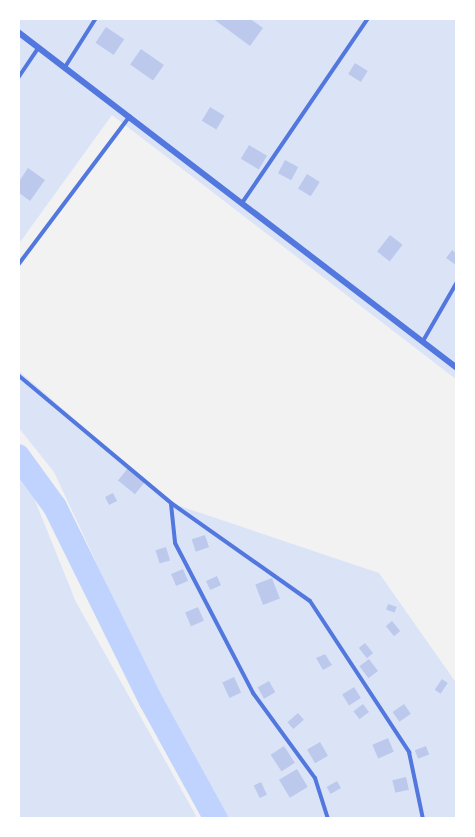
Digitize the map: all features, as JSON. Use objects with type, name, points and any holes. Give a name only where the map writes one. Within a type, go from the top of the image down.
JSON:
[{"type":"street","points":[[18,32],[130,115],[457,368]]},
{"type":"lane","points":[[65,67],[96,18]]},
{"type":"lane","points":[[242,203],[368,18]]},
{"type":"lane","points":[[18,78],[38,47]]},
{"type":"lane","points":[[18,265],[130,115]]},
{"type":"lane","points":[[423,342],[457,282]]},
{"type":"lane","points":[[18,375],[83,426],[171,503],[310,601],[329,624],[352,670],[409,752],[423,819]]},
{"type":"lane","points":[[171,503],[176,543],[253,693],[315,778],[328,819]]},
{"type":"shaded area","points":[[18,18],[457,18],[457,380],[112,115],[18,245]]},
{"type":"shaded area","points":[[18,370],[171,503],[379,573],[457,684],[457,819],[225,819],[159,697],[54,472],[18,427]]},
{"type":"shaded area","points":[[18,469],[28,483],[76,602],[198,819],[18,819]]},
{"type":"building","points":[[212,18],[249,18],[263,28],[250,46]]},
{"type":"building","points":[[106,27],[124,39],[114,55],[95,43]]},
{"type":"building","points":[[141,49],[164,65],[153,81],[130,65]]},
{"type":"building","points":[[355,63],[368,71],[361,82],[348,74]]},
{"type":"building","points":[[210,107],[225,116],[216,129],[202,121]]},
{"type":"building","points":[[249,145],[267,156],[259,170],[241,159]]},
{"type":"building","points":[[285,160],[298,167],[291,180],[278,173]]},
{"type":"building","points":[[28,168],[45,180],[30,201],[18,192],[18,183]]},
{"type":"building","points":[[307,174],[320,182],[311,196],[298,188]]},
{"type":"building","points":[[390,235],[403,245],[390,261],[377,252]]},
{"type":"building","points":[[452,250],[457,254],[456,265],[446,258]]},
{"type":"building","points":[[128,468],[145,482],[135,494],[118,480]]},
{"type":"building","points":[[113,493],[117,501],[109,505],[105,497]]},
{"type":"building","points":[[205,535],[209,547],[196,552],[192,539]]},
{"type":"building","points":[[166,547],[170,560],[160,564],[155,550]]},
{"type":"building","points":[[183,569],[188,581],[176,586],[171,574]]},
{"type":"building","points":[[217,576],[221,585],[210,590],[206,581]]},
{"type":"building","points":[[272,578],[280,599],[263,605],[255,584]]},
{"type":"building","points":[[388,604],[397,607],[395,612],[386,610]]},
{"type":"building","points":[[198,607],[204,621],[191,626],[185,612]]},
{"type":"building","points":[[392,621],[400,631],[394,636],[386,626]]},
{"type":"building","points":[[365,643],[373,653],[367,658],[359,648]]},
{"type":"building","points":[[325,654],[332,665],[323,670],[316,658]]},
{"type":"building","points":[[369,659],[378,671],[368,678],[359,666]]},
{"type":"building","points":[[234,677],[241,692],[229,698],[222,682]]},
{"type":"building","points":[[442,679],[448,683],[441,694],[435,690]]},
{"type":"building","points":[[269,681],[275,692],[264,699],[258,687]]},
{"type":"building","points":[[354,687],[361,698],[349,705],[342,694]]},
{"type":"building","points":[[363,704],[369,712],[359,719],[353,711]]},
{"type":"building","points":[[404,704],[411,714],[399,722],[393,712]]},
{"type":"building","points":[[298,713],[304,720],[293,729],[287,722]]},
{"type":"building","points":[[388,738],[394,752],[378,758],[372,745]]},
{"type":"building","points":[[320,742],[328,756],[315,763],[307,750]]},
{"type":"building","points":[[284,746],[295,763],[281,771],[271,755]]},
{"type":"building","points":[[426,746],[429,754],[418,759],[415,750]]},
{"type":"building","points":[[297,769],[308,787],[290,798],[279,780]]},
{"type":"building","points":[[406,777],[409,790],[395,793],[392,780]]},
{"type":"building","points":[[337,781],[341,788],[331,794],[327,787]]},
{"type":"building","points":[[261,782],[267,795],[260,798],[254,785]]},
{"type":"waterway","points":[[18,456],[55,507],[151,701],[216,819]]}]
